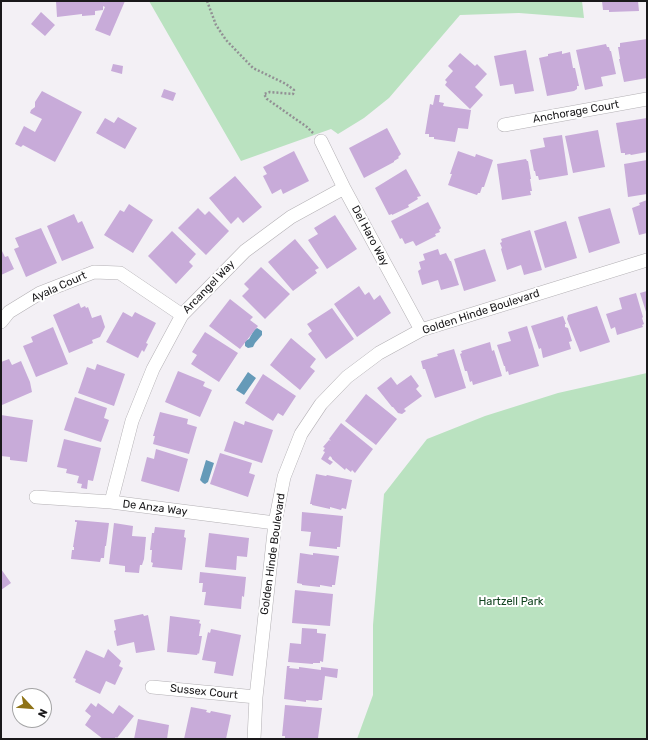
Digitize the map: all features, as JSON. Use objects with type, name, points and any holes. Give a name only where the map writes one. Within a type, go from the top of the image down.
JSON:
[{"type":"street","name":"Anchorage Court","points":[[504,125],[647,99]]},
{"type":"street","name":"Del Haro Way","points":[[321,140],[344,188],[421,330]]},
{"type":"street","name":"Arcangel Way","points":[[111,502],[132,421],[153,369],[182,315],[245,251],[291,217],[344,188]]},
{"type":"street","name":"Golden Hinde Boulevard","points":[[254,739],[256,697],[275,523],[284,477],[301,434],[321,404],[347,377],[379,353],[421,330],[647,260]]},
{"type":"street","name":"Ayala Court","points":[[1,322],[9,312],[40,293],[94,272],[120,272],[182,315]]},
{"type":"street","name":"De Anza Way","points":[[36,497],[111,502],[275,523]]},
{"type":"street","name":"Sussex Court","points":[[152,687],[256,697]]},
{"type":"path","points":[[206,1],[216,25],[226,40],[253,68],[286,84],[294,90],[293,94],[270,92],[264,94],[267,99],[307,127],[321,140]]},
{"type":"green space","points":[[149,1],[582,1],[584,18],[519,13],[460,15],[389,98],[364,118],[338,134],[331,129],[241,161]]},
{"type":"green space","name":"Hartzell Park","points":[[647,373],[647,739],[357,739],[373,695],[373,625],[384,494],[427,439],[485,416],[558,393]]},
{"type":"water","points":[[257,328],[262,331],[262,335],[253,347],[248,348],[245,346],[245,341],[249,339],[254,330]]},
{"type":"water","points":[[248,372],[256,378],[244,395],[236,390]]},
{"type":"water","points":[[206,460],[214,463],[208,482],[205,484],[200,480]]},
{"type":"building","points":[[56,1],[125,1],[110,36],[95,30],[105,7],[103,6],[103,10],[95,11],[95,15],[82,16],[82,14],[57,17]]},
{"type":"building","points":[[602,1],[638,1],[639,11],[609,12],[609,10],[603,10]]},
{"type":"building","points":[[41,12],[55,25],[45,36],[31,24]]},
{"type":"building","points":[[647,39],[647,78],[624,82],[619,59],[618,47],[620,47],[620,43]]},
{"type":"building","points":[[606,44],[611,51],[616,74],[601,77],[603,86],[585,90],[576,50]]},
{"type":"building","points":[[526,50],[534,91],[515,94],[513,84],[500,86],[494,56]]},
{"type":"building","points":[[562,51],[562,54],[570,52],[579,86],[577,86],[577,89],[574,91],[547,96],[539,58],[548,56],[548,54]]},
{"type":"building","points":[[460,53],[475,66],[477,64],[487,74],[475,87],[483,95],[470,109],[445,85],[447,82],[445,80],[453,71],[448,66]]},
{"type":"building","points":[[113,64],[123,66],[122,74],[111,71]]},
{"type":"building","points":[[164,89],[176,93],[173,101],[161,97]]},
{"type":"building","points":[[42,91],[82,112],[55,162],[23,145],[21,147],[15,144],[24,126],[35,132],[42,119],[30,113],[35,107],[35,102]]},
{"type":"building","points":[[435,95],[440,95],[439,102],[444,103],[443,106],[471,110],[468,129],[458,128],[455,142],[434,139],[434,137],[429,137],[429,134],[425,134],[430,104],[433,105]]},
{"type":"building","points":[[118,117],[137,128],[125,149],[96,133],[105,118],[114,123]]},
{"type":"building","points":[[647,118],[647,152],[631,155],[621,153],[616,123]]},
{"type":"building","points":[[387,128],[401,154],[394,162],[364,178],[349,148]]},
{"type":"building","points":[[598,130],[605,167],[573,173],[565,136]]},
{"type":"building","points":[[562,135],[568,175],[539,180],[534,171],[530,150],[545,147],[543,138]]},
{"type":"building","points":[[294,151],[309,181],[283,194],[281,189],[272,194],[263,176],[267,174],[263,167]]},
{"type":"building","points":[[458,151],[475,157],[476,154],[493,160],[484,187],[482,187],[480,193],[477,195],[448,185]]},
{"type":"building","points":[[526,159],[528,161],[531,179],[531,195],[502,200],[497,164]]},
{"type":"building","points":[[647,160],[647,194],[628,197],[624,164]]},
{"type":"building","points":[[406,169],[421,196],[417,197],[418,199],[408,205],[409,207],[389,215],[375,188]]},
{"type":"building","points":[[235,176],[262,207],[243,223],[238,217],[231,224],[209,198]]},
{"type":"building","points":[[647,200],[647,233],[639,235],[632,208]]},
{"type":"building","points":[[428,202],[441,228],[439,230],[440,232],[435,234],[436,236],[416,246],[413,241],[405,244],[402,238],[400,239],[391,221]]},
{"type":"building","points":[[129,204],[153,220],[133,253],[104,235],[120,210],[124,212]]},
{"type":"building","points":[[198,208],[205,215],[209,211],[229,231],[206,255],[178,228]]},
{"type":"building","points":[[610,208],[620,243],[589,253],[578,217]]},
{"type":"building","points":[[74,214],[78,223],[82,221],[94,248],[62,261],[47,226]]},
{"type":"building","points":[[335,215],[357,249],[327,269],[308,240],[318,234],[314,228]]},
{"type":"building","points":[[566,221],[577,258],[545,268],[534,231]]},
{"type":"building","points":[[41,228],[57,263],[26,277],[14,249],[19,247],[15,238]]},
{"type":"building","points":[[530,230],[542,270],[524,275],[521,265],[507,270],[501,249],[501,239]]},
{"type":"building","points":[[172,231],[196,254],[189,262],[193,266],[176,284],[148,256]]},
{"type":"building","points":[[295,239],[319,268],[315,270],[317,273],[293,291],[268,262]]},
{"type":"building","points":[[1,249],[5,257],[8,256],[14,269],[1,275]]},
{"type":"building","points":[[438,249],[440,255],[446,253],[451,261],[459,285],[441,290],[438,280],[422,285],[418,271],[421,269],[419,262],[425,260],[423,254]]},
{"type":"building","points":[[485,249],[496,281],[464,291],[454,259]]},
{"type":"building","points":[[261,267],[290,294],[265,319],[242,296],[249,289],[244,284]]},
{"type":"building","points":[[359,286],[365,295],[369,292],[374,300],[380,295],[391,313],[357,337],[334,304]]},
{"type":"building","points":[[647,291],[647,315],[640,293]]},
{"type":"building","points":[[636,293],[643,317],[643,327],[617,335],[615,327],[611,329],[606,314],[622,309],[619,298]]},
{"type":"building","points":[[230,299],[253,317],[250,320],[258,326],[240,349],[209,326]]},
{"type":"building","points":[[79,303],[81,308],[85,306],[86,308],[88,307],[92,318],[101,315],[105,327],[100,337],[92,340],[93,343],[69,353],[53,315]]},
{"type":"building","points":[[597,306],[610,342],[580,352],[567,319],[568,315]]},
{"type":"building","points":[[332,308],[354,339],[326,359],[308,334],[312,331],[307,324]]},
{"type":"building","points":[[123,312],[132,317],[135,312],[156,323],[146,343],[148,344],[144,352],[142,350],[138,358],[106,342]]},
{"type":"building","points":[[563,316],[566,324],[565,327],[568,328],[572,341],[569,342],[571,349],[543,358],[541,348],[539,349],[531,326]]},
{"type":"building","points":[[527,326],[539,366],[509,375],[508,371],[506,372],[497,345],[511,341],[508,332]]},
{"type":"building","points":[[53,327],[68,364],[36,377],[23,346],[33,342],[31,337]]},
{"type":"building","points":[[205,332],[238,353],[219,382],[191,364],[197,355],[192,352]]},
{"type":"building","points":[[291,338],[316,359],[310,367],[315,371],[300,390],[270,365]]},
{"type":"building","points":[[490,342],[502,376],[473,385],[472,381],[470,382],[467,371],[465,371],[460,354],[462,353],[461,351]]},
{"type":"building","points":[[454,349],[466,388],[435,398],[421,361]]},
{"type":"building","points":[[9,359],[12,365],[21,361],[30,382],[32,392],[2,405],[1,362]]},
{"type":"building","points":[[97,364],[125,374],[114,406],[78,393],[87,367],[95,370]]},
{"type":"building","points":[[178,371],[205,382],[203,386],[212,390],[200,417],[165,402]]},
{"type":"building","points":[[263,374],[296,396],[283,416],[278,413],[273,421],[245,403]]},
{"type":"building","points":[[411,375],[419,386],[416,389],[422,396],[404,409],[406,411],[402,414],[398,413],[377,388],[391,377],[397,385]]},
{"type":"building","points":[[366,394],[397,419],[376,445],[345,421]]},
{"type":"building","points":[[75,397],[107,408],[104,418],[109,420],[101,442],[64,430]]},
{"type":"building","points":[[160,412],[188,419],[187,424],[197,427],[189,454],[153,444],[155,436],[153,436]]},
{"type":"building","points":[[1,415],[33,420],[27,462],[10,460],[10,457],[1,456]]},
{"type":"building","points":[[234,421],[244,425],[245,421],[273,430],[262,463],[224,451]]},
{"type":"building","points":[[341,423],[373,449],[355,473],[346,468],[345,470],[330,456],[328,459],[333,462],[330,465],[321,459],[325,452],[323,451],[325,448],[323,447],[329,440],[331,441],[329,439]]},
{"type":"building","points":[[64,439],[101,448],[93,481],[88,480],[87,489],[81,488],[82,484],[77,483],[79,476],[66,473],[67,469],[57,467]]},
{"type":"building","points":[[156,449],[188,459],[179,492],[141,481],[147,457],[154,459]]},
{"type":"building","points":[[220,453],[252,463],[249,473],[255,475],[248,497],[210,484]]},
{"type":"building","points":[[316,474],[352,480],[346,509],[342,508],[341,510],[330,507],[330,509],[310,504]]},
{"type":"building","points":[[302,512],[343,516],[340,547],[337,547],[337,549],[309,546],[311,532],[301,531]]},
{"type":"building","points":[[75,520],[109,523],[104,558],[101,558],[100,562],[71,559],[72,550],[74,550],[73,547],[77,522],[75,522]]},
{"type":"building","points":[[114,523],[133,526],[132,536],[146,537],[144,559],[142,565],[140,565],[139,573],[125,572],[125,566],[109,564]]},
{"type":"building","points":[[155,527],[185,530],[184,537],[186,538],[182,570],[152,567],[152,550],[150,550],[152,533],[154,533]]},
{"type":"building","points":[[209,533],[249,538],[247,557],[237,556],[236,570],[205,567]]},
{"type":"building","points":[[300,553],[339,556],[335,585],[332,585],[332,587],[320,585],[320,587],[297,583]]},
{"type":"building","points":[[1,569],[11,583],[1,590]]},
{"type":"building","points":[[200,572],[246,577],[241,609],[204,605],[206,592],[202,592],[203,583],[199,583]]},
{"type":"building","points":[[295,590],[333,594],[330,626],[292,623]]},
{"type":"building","points":[[143,614],[144,616],[148,615],[155,650],[136,653],[134,642],[117,646],[114,631],[116,630],[114,620]]},
{"type":"building","points":[[170,616],[200,620],[199,623],[201,624],[199,636],[202,636],[199,654],[167,652]]},
{"type":"building","points":[[302,628],[317,629],[317,633],[326,634],[323,662],[320,661],[320,663],[313,664],[288,662],[290,643],[301,644]]},
{"type":"building","points":[[211,629],[241,635],[233,676],[214,673],[216,662],[202,660],[208,632],[210,633]]},
{"type":"building","points":[[108,649],[121,661],[119,666],[123,668],[115,685],[106,681],[100,694],[75,682],[76,679],[73,678],[86,650],[104,658]]},
{"type":"building","points":[[287,666],[290,666],[289,668],[299,669],[299,667],[321,670],[321,667],[338,669],[337,678],[325,676],[322,700],[306,700],[306,702],[284,699]]},
{"type":"building","points":[[91,703],[96,707],[98,703],[113,714],[119,705],[134,716],[117,738],[103,739],[85,725],[91,716],[85,711]]},
{"type":"building","points":[[285,705],[322,708],[318,738],[298,739],[285,738],[285,736],[282,736]]},
{"type":"building","points":[[191,707],[207,710],[206,712],[210,713],[211,711],[231,715],[226,739],[184,739]]},
{"type":"building","points":[[138,719],[169,725],[167,739],[134,739]]}]
